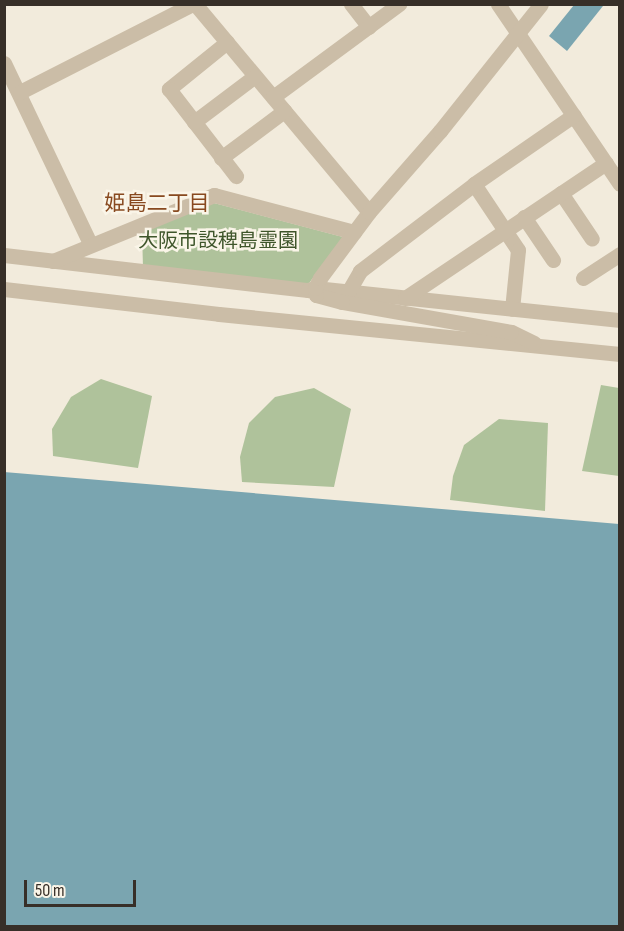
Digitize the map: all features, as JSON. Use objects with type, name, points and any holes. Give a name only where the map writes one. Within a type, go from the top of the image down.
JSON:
[{"type":"street","points":[[20,93],[194,4],[369,212]]},
{"type":"street","points":[[351,4],[369,27]]},
{"type":"street","points":[[273,97],[399,4]]},
{"type":"street","points":[[498,4],[620,184]]},
{"type":"street","points":[[541,4],[440,131],[369,212],[315,288],[316,295],[342,303],[511,332],[542,347]]},
{"type":"street","points":[[226,42],[169,89],[236,176]]},
{"type":"street","points":[[4,63],[90,243]]},
{"type":"street","points":[[194,122],[255,76]]},
{"type":"street","points":[[221,158],[284,111]]},
{"type":"street","points":[[348,292],[360,271],[474,184],[574,116]]},
{"type":"street","points":[[405,298],[505,229],[606,164]]},
{"type":"street","points":[[474,184],[518,250],[512,309]]},
{"type":"street","points":[[561,193],[592,239]]},
{"type":"street","points":[[53,261],[90,243],[214,195],[354,232]]},
{"type":"street","points":[[524,217],[553,260]]},
{"type":"street","points":[[584,278],[620,254]]},
{"type":"street","points":[[4,255],[308,290],[315,288],[620,320]]},
{"type":"street","points":[[4,289],[620,354]]},
{"type":"green space","name":"大阪市設稗島霊園","points":[[214,203],[343,237],[307,286],[143,268],[142,230]]},
{"type":"green space","points":[[101,379],[152,396],[138,468],[53,456],[52,429],[71,397]]},
{"type":"green space","points":[[601,385],[619,388],[619,476],[582,471]]},
{"type":"green space","points":[[314,388],[351,409],[334,487],[242,482],[240,457],[249,423],[275,397]]},
{"type":"green space","points":[[499,419],[548,423],[545,511],[450,500],[453,476],[464,445]]},
{"type":"water","points":[[574,5],[603,6],[567,51],[549,36]]},
{"type":"water","points":[[4,472],[619,524],[619,926],[5,926]]},
{"type":"district","name":"姫島二丁目","points":[[157,204]]}]
